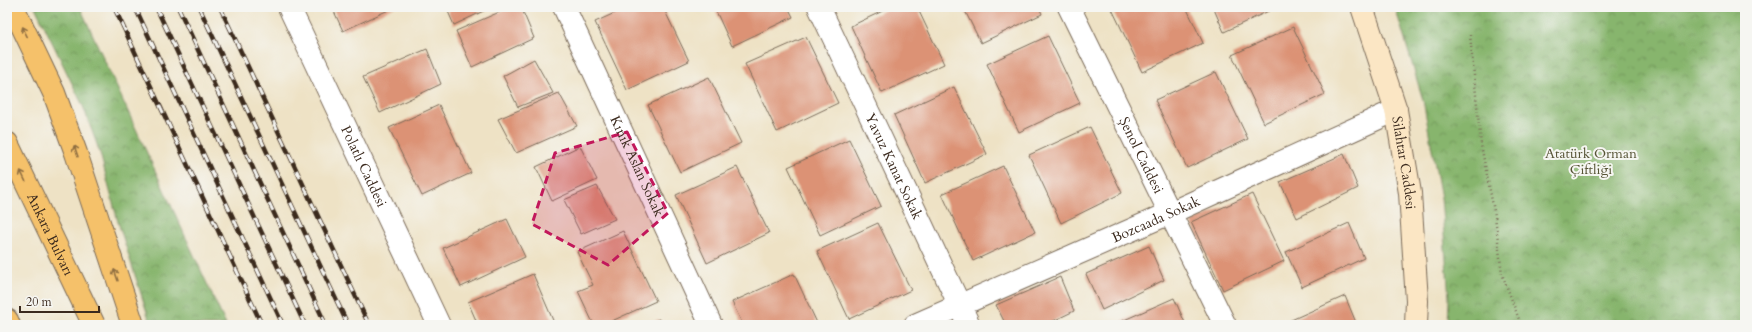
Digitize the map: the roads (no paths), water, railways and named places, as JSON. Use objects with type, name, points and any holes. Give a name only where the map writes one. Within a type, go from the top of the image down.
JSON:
[{"type":"main road","points":[[13,7],[54,93],[76,153],[133,325]]},
{"type":"main road","name":"Silahtar Caddesi","points":[[1362,7],[1396,110],[1410,193],[1417,301],[1416,325]]},
{"type":"main road","name":"Ankara Bulvarı","points":[[7,143],[94,325]]},
{"type":"main road","points":[[7,320],[10,325]]},
{"type":"street","name":"Polatlı Caddesi","points":[[289,7],[439,325]]},
{"type":"street","name":"Kınık Aslan Sokak","points":[[564,7],[711,325]]},
{"type":"street","name":"Yavuz Kanat Sokak","points":[[819,7],[969,325]]},
{"type":"street","name":"Şenol Caddesi","points":[[1069,7],[1225,325]]},
{"type":"street","name":"Bozcaada Sokak","points":[[915,325],[1170,213],[1396,110]]},
{"type":"railway","points":[[114,7],[262,325]]},
{"type":"railway","points":[[135,7],[283,325]]},
{"type":"railway","points":[[156,7],[305,325]]},
{"type":"railway","points":[[178,7],[326,325]]},
{"type":"railway","points":[[199,7],[348,325]]},
{"type":"railway","points":[[220,7],[369,325]]},
{"type":"park label","name":"Atatürk Orman Çiftliği","points":[[1591,162]]}]
